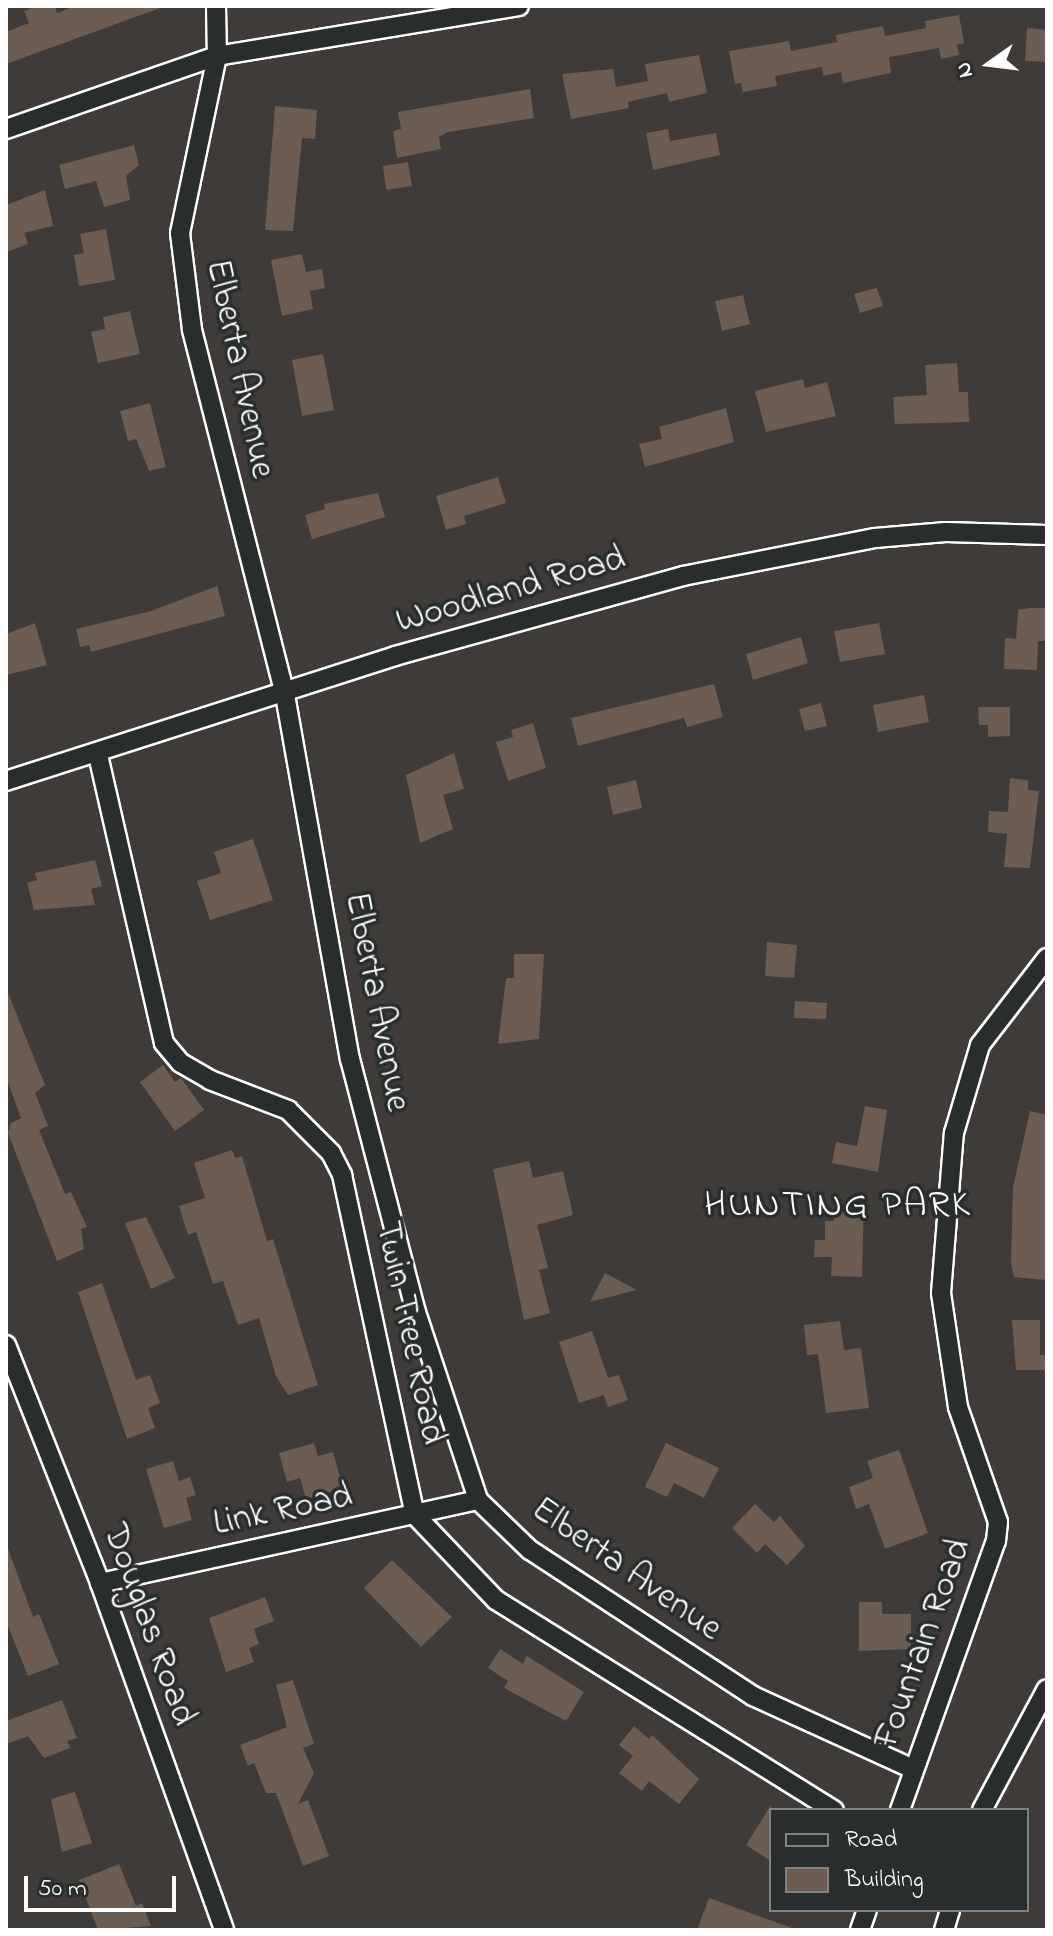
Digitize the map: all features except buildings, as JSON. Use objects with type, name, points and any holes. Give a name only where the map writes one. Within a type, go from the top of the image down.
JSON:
[{"type":"street","name":"Elberta Avenue","points":[[216,6],[217,56],[184,197],[183,268],[192,330],[285,695],[350,1059],[416,1312],[478,1500],[530,1550],[753,1696],[913,1769]]},
{"type":"street","points":[[6,129],[217,56],[519,6]]},
{"type":"street","name":"Woodland Road","points":[[6,781],[98,755],[395,656],[530,616],[796,552],[946,532],[1047,535]]},
{"type":"street","name":"Twin Tree Road","points":[[98,755],[164,1043],[181,1063],[210,1080],[288,1110],[331,1153],[342,1175],[415,1515]]},
{"type":"street","name":"Fountain Road","points":[[901,1808],[996,1541],[998,1522],[958,1407],[941,1293],[954,1133],[963,1087],[980,1045],[1047,958]]},
{"type":"street","name":"Douglas Road","points":[[6,1345],[100,1583],[224,1930]]},
{"type":"street","name":"Link Road","points":[[100,1583],[478,1500]]},
{"type":"street","points":[[415,1515],[496,1600],[831,1808]]},
{"type":"street","points":[[983,1808],[1047,1689]]},
{"type":"district","name":"HUNTING PARK","points":[[838,1207]]}]
